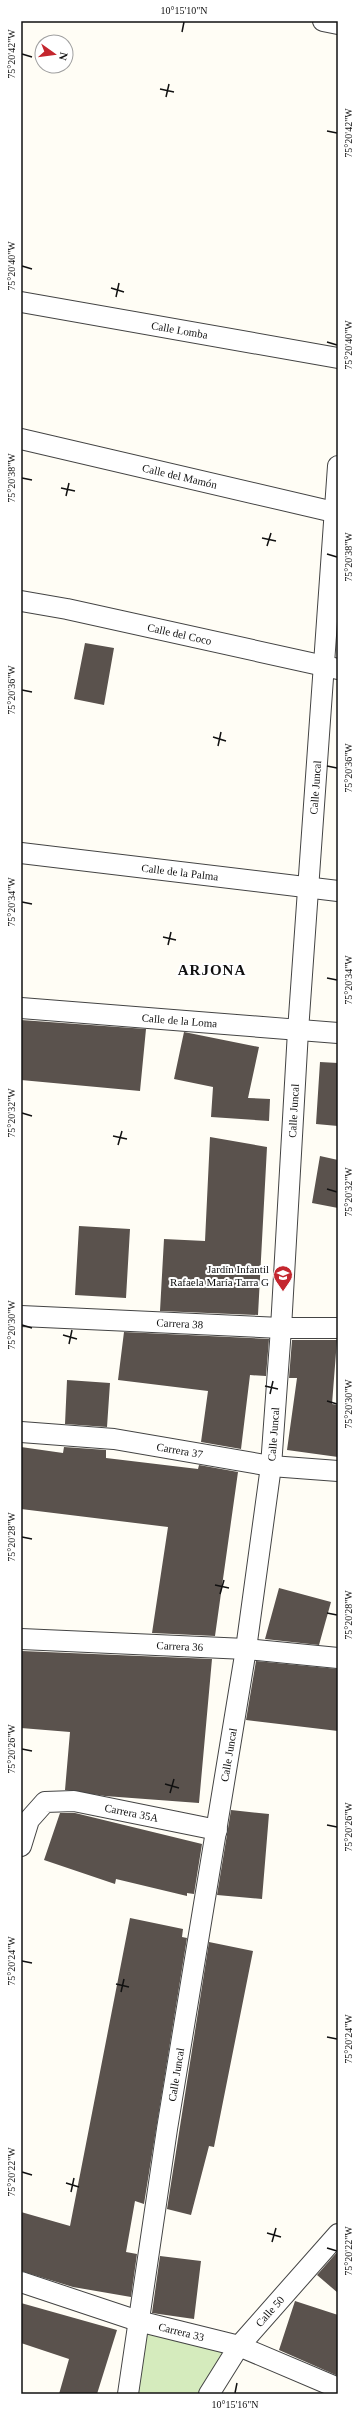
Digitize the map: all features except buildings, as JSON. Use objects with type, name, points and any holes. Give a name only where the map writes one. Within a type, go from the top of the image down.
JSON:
[{"type":"street","points":[[323,21],[338,24]]},
{"type":"street","name":"Calle Lomba","points":[[21,302],[338,358]]},
{"type":"street","name":"Calle del Mamón","points":[[21,439],[336,512]]},
{"type":"street","name":"Calle Juncal","points":[[128,2394],[167,2129],[246,1649],[271,1466],[281,1328],[298,1031],[309,888],[331,667],[338,466]]},
{"type":"street","name":"Calle del Coco","points":[[21,601],[67,609],[331,667]]},
{"type":"street","name":"Calle de la Palma","points":[[21,853],[338,891]]},
{"type":"street","name":"Calle de la Loma","points":[[21,1008],[338,1033]]},
{"type":"street","name":"Carrera 38","points":[[21,1316],[281,1328],[338,1328]]},
{"type":"street","name":"Carrera 37","points":[[21,1432],[114,1439],[271,1466],[338,1471]]},
{"type":"street","name":"Carrera 36","points":[[21,1639],[246,1649],[338,1658]]},
{"type":"street","name":"Carrera 35A","points":[[21,1846],[29,1820],[45,1802],[74,1801],[217,1830]]},
{"type":"street","name":"Calle 50","points":[[209,2394],[239,2346],[338,2234]]},
{"type":"street","name":"Carrera 33","points":[[21,2282],[138,2321],[239,2346],[338,2388]]},
{"type":"green space","points":[[138,2321],[239,2346],[209,2394],[128,2394]]},
{"type":"place","name":"Jardín Infantil Rafaela María Tarra G","points":[[283,1292]]},
{"type":"district","name":"ARJONA","points":[[212,970]]}]
